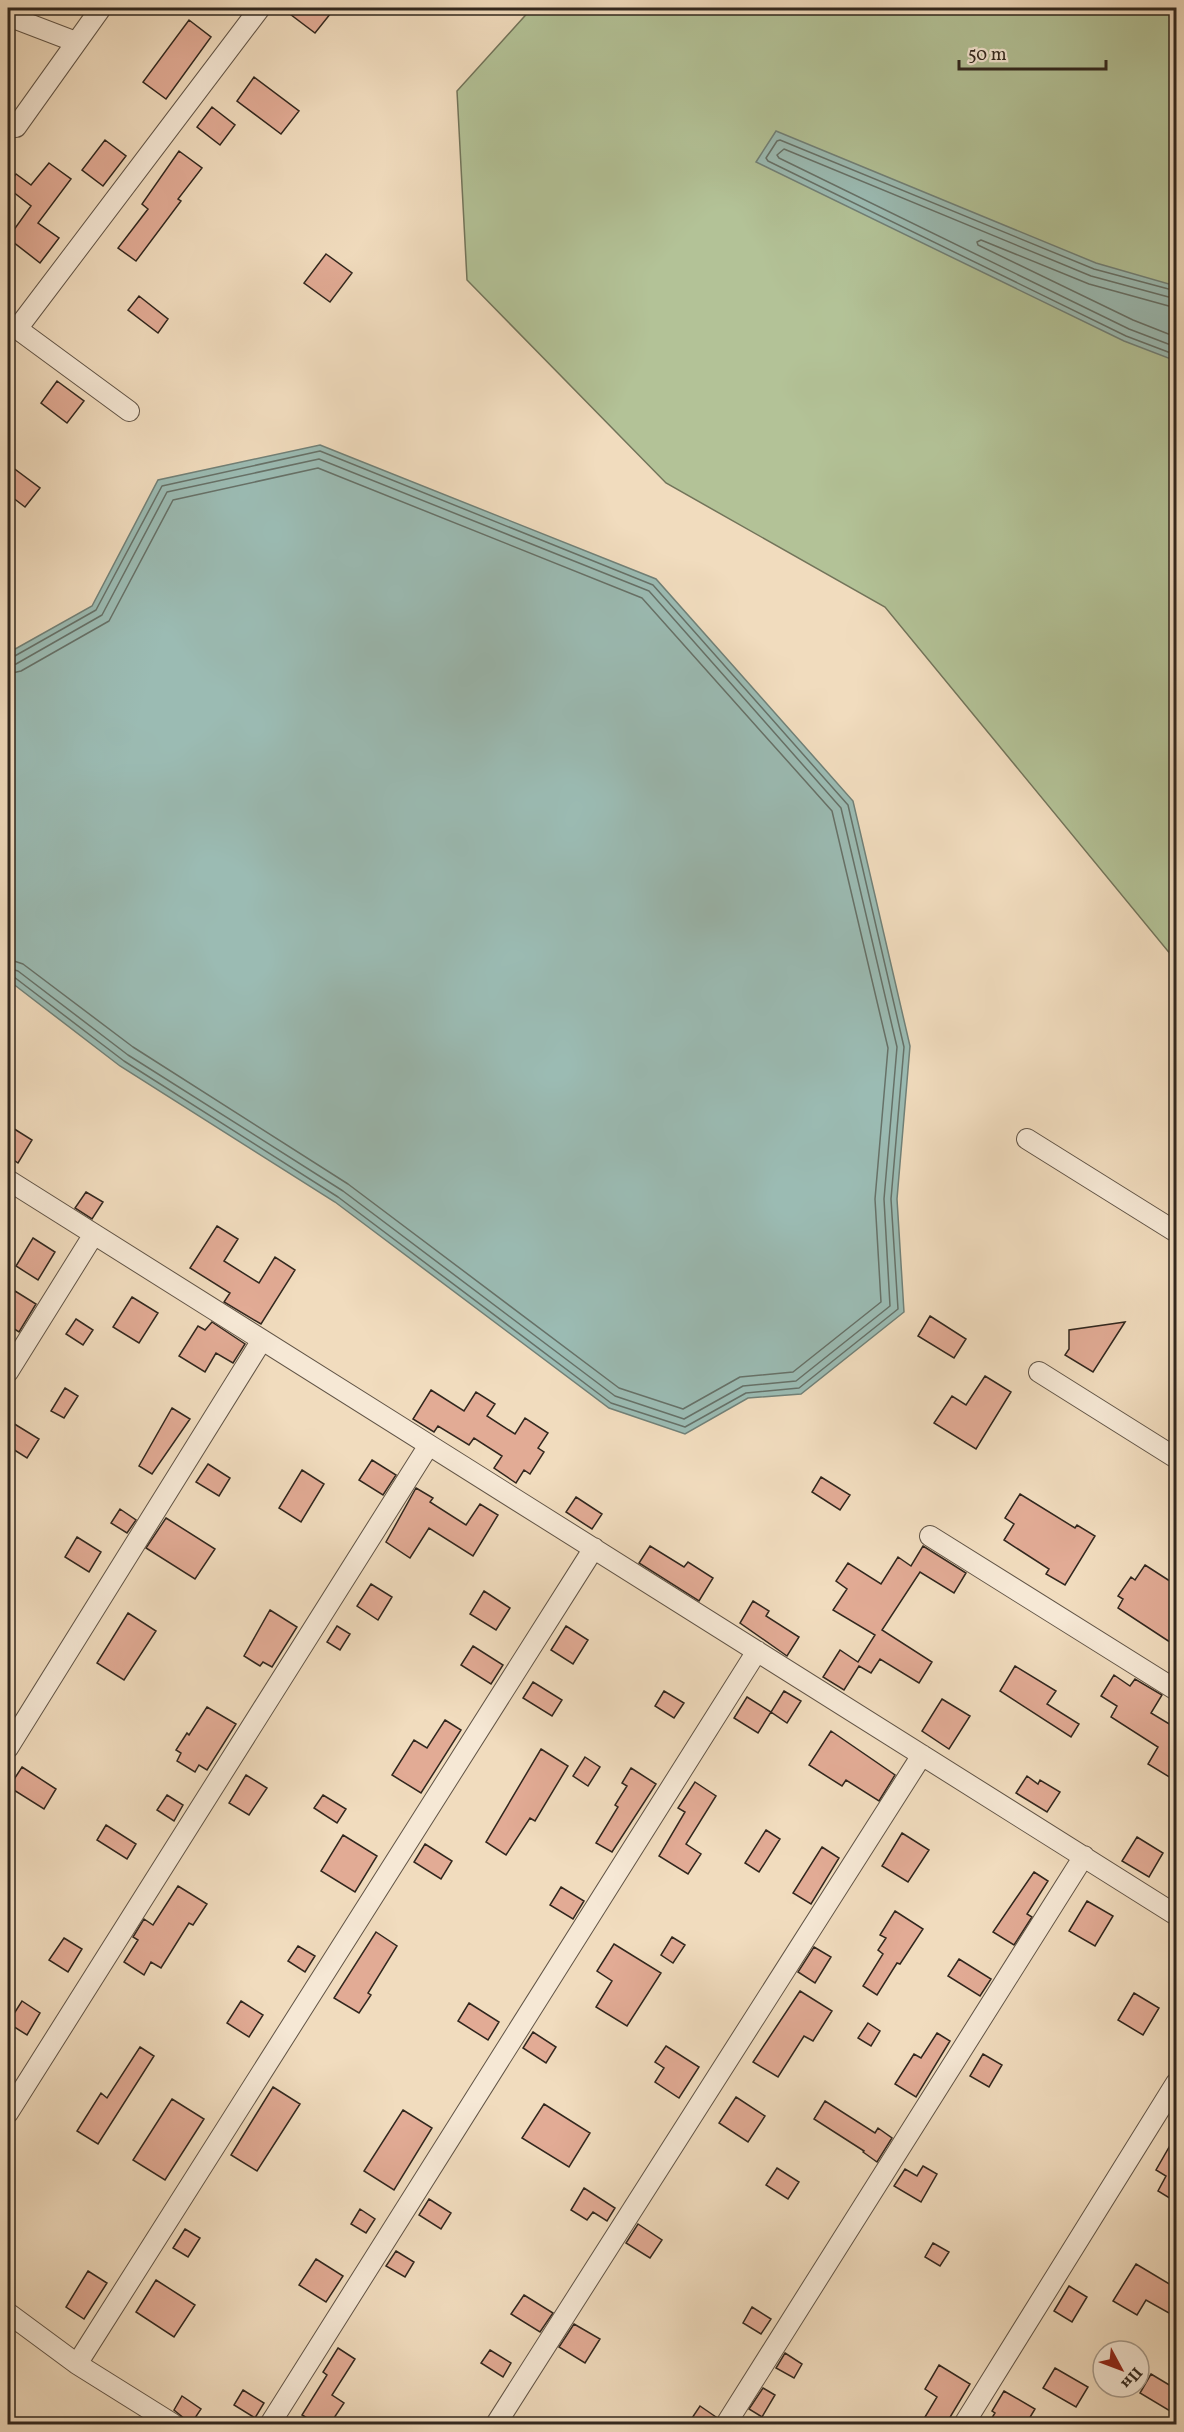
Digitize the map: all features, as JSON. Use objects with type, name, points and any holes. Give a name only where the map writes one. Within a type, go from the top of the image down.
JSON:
[{"type":"street","points":[[16,127],[101,8]]},
{"type":"street","points":[[129,411],[12,326],[260,8]]},
{"type":"street","points":[[8,16],[76,42]]},
{"type":"street","points":[[1028,1139],[1176,1232]]},
{"type":"street","points":[[8,1180],[1176,1915]]},
{"type":"street","points":[[8,1372],[94,1234]]},
{"type":"street","points":[[8,1748],[262,1340]]},
{"type":"street","points":[[1039,1372],[1176,1458]]},
{"type":"street","points":[[8,2113],[429,1445]]},
{"type":"street","points":[[930,1536],[1176,1690]]},
{"type":"street","points":[[77,2364],[594,1548]]},
{"type":"street","points":[[270,2424],[757,1651]]},
{"type":"street","points":[[496,2424],[922,1755]]},
{"type":"street","points":[[726,2424],[1084,1856]]},
{"type":"street","points":[[964,2424],[1176,2083]]},
{"type":"street","points":[[8,2313],[77,2364],[173,2424]]},
{"type":"green space","points":[[532,8],[1176,8],[1176,961],[885,607],[666,483],[467,280],[457,91]]},
{"type":"water","points":[[776,131],[1096,263],[1176,286],[1176,361],[1124,341],[756,162]]},
{"type":"water","points":[[320,445],[656,579],[853,801],[910,1046],[897,1199],[904,1312],[801,1394],[748,1398],[685,1434],[609,1408],[335,1202],[120,1066],[8,980],[8,653],[92,606],[158,480]]},
{"type":"building","points":[[282,8],[335,8],[315,33]]},
{"type":"building","points":[[189,20],[211,37],[166,99],[143,82]]},
{"type":"building","points":[[254,77],[299,111],[281,134],[237,101]]},
{"type":"building","points":[[212,107],[235,125],[220,145],[197,127]]},
{"type":"building","points":[[105,140],[126,156],[103,186],[82,170]]},
{"type":"building","points":[[179,151],[202,168],[178,199],[181,201],[136,261],[118,248],[148,209],[142,204]]},
{"type":"building","points":[[49,163],[71,179],[38,223],[59,238],[40,263],[8,238],[31,206],[8,188],[8,184],[16,174],[31,185]]},
{"type":"building","points":[[326,254],[352,273],[330,302],[304,283]]},
{"type":"building","points":[[139,296],[168,319],[158,333],[128,310]]},
{"type":"building","points":[[57,381],[84,401],[67,423],[41,403]]},
{"type":"building","points":[[8,464],[40,488],[25,507],[8,494]]},
{"type":"building","points":[[8,1125],[32,1140],[18,1163],[8,1156]]},
{"type":"building","points":[[86,1192],[103,1202],[92,1219],[75,1208]]},
{"type":"building","points":[[217,1226],[238,1239],[224,1261],[259,1283],[275,1257],[295,1270],[261,1324],[224,1302],[230,1293],[190,1268]]},
{"type":"building","points":[[33,1238],[55,1252],[38,1280],[16,1266]]},
{"type":"building","points":[[15,1291],[36,1304],[19,1332],[8,1325],[8,1302]]},
{"type":"building","points":[[132,1297],[158,1313],[139,1343],[113,1327]]},
{"type":"building","points":[[930,1316],[966,1339],[954,1358],[918,1336]]},
{"type":"building","points":[[76,1319],[93,1330],[83,1345],[66,1334]]},
{"type":"building","points":[[212,1322],[245,1344],[233,1363],[216,1353],[205,1372],[179,1356],[198,1326],[205,1330]]},
{"type":"building","points":[[1125,1322],[1093,1372],[1065,1355],[1069,1349],[1069,1330]]},
{"type":"building","points":[[985,1376],[1011,1392],[976,1449],[934,1423],[952,1396],[966,1405]]},
{"type":"building","points":[[65,1388],[78,1396],[64,1418],[51,1411]]},
{"type":"building","points":[[431,1390],[464,1411],[476,1392],[495,1404],[487,1416],[515,1434],[525,1418],[548,1433],[538,1448],[544,1452],[530,1474],[524,1470],[516,1483],[494,1468],[502,1456],[474,1438],[469,1445],[438,1426],[434,1432],[413,1419]]},
{"type":"building","points":[[172,1408],[190,1419],[152,1474],[139,1466]]},
{"type":"building","points":[[8,1420],[39,1439],[27,1458],[8,1446]]},
{"type":"building","points":[[372,1460],[396,1475],[383,1495],[359,1480]]},
{"type":"building","points":[[208,1464],[230,1478],[219,1496],[196,1482]]},
{"type":"building","points":[[302,1470],[324,1484],[301,1522],[279,1508]]},
{"type":"building","points":[[821,1477],[850,1495],[840,1510],[812,1492]]},
{"type":"building","points":[[416,1488],[433,1498],[430,1502],[466,1525],[480,1504],[498,1515],[473,1556],[429,1528],[410,1558],[386,1542]]},
{"type":"building","points":[[1020,1494],[1075,1528],[1077,1525],[1095,1536],[1065,1585],[1046,1574],[1049,1569],[1004,1540],[1014,1524],[1005,1518]]},
{"type":"building","points":[[576,1497],[602,1514],[592,1529],[566,1512]]},
{"type":"building","points":[[120,1509],[136,1520],[127,1533],[111,1523]]},
{"type":"building","points":[[166,1518],[215,1549],[195,1579],[146,1548]]},
{"type":"building","points":[[77,1537],[101,1552],[89,1572],[65,1557]]},
{"type":"building","points":[[650,1546],[684,1567],[688,1562],[713,1578],[699,1601],[639,1563]]},
{"type":"building","points":[[923,1546],[966,1573],[954,1593],[920,1572],[882,1630],[932,1662],[919,1683],[880,1659],[871,1673],[859,1666],[844,1690],[823,1677],[840,1650],[858,1662],[875,1635],[833,1610],[847,1589],[836,1581],[848,1563],[881,1584],[898,1557],[911,1566]]},
{"type":"building","points":[[1145,1565],[1176,1585],[1176,1646],[1118,1608],[1123,1599],[1118,1596],[1131,1577],[1135,1580]]},
{"type":"building","points":[[371,1584],[392,1597],[378,1620],[357,1606]]},
{"type":"building","points":[[484,1591],[510,1608],[496,1630],[470,1614]]},
{"type":"building","points":[[753,1601],[769,1611],[766,1616],[799,1637],[787,1656],[740,1623]]},
{"type":"building","points":[[270,1610],[297,1627],[272,1667],[263,1662],[260,1666],[244,1656]]},
{"type":"building","points":[[128,1613],[156,1631],[124,1680],[97,1663]]},
{"type":"building","points":[[337,1626],[350,1634],[340,1650],[327,1642]]},
{"type":"building","points":[[566,1626],[588,1640],[573,1664],[551,1650]]},
{"type":"building","points":[[473,1646],[503,1665],[491,1684],[461,1665]]},
{"type":"building","points":[[1015,1666],[1056,1691],[1047,1704],[1079,1724],[1071,1737],[1000,1691]]},
{"type":"building","points":[[1114,1675],[1130,1686],[1135,1679],[1162,1695],[1151,1713],[1176,1728],[1176,1781],[1148,1764],[1158,1747],[1111,1717],[1117,1706],[1101,1696]]},
{"type":"building","points":[[533,1682],[562,1700],[552,1716],[523,1698]]},
{"type":"building","points":[[664,1691],[684,1703],[674,1718],[655,1706]]},
{"type":"building","points":[[784,1691],[801,1701],[787,1723],[771,1712]]},
{"type":"building","points":[[747,1697],[771,1712],[758,1733],[734,1718]]},
{"type":"building","points":[[942,1699],[970,1716],[949,1749],[922,1731]]},
{"type":"building","points":[[207,1707],[236,1724],[207,1770],[199,1765],[195,1772],[177,1761],[181,1753],[176,1750]]},
{"type":"building","points":[[445,1720],[461,1730],[421,1793],[392,1775],[414,1740],[427,1748]]},
{"type":"building","points":[[831,1731],[895,1775],[879,1801],[846,1780],[842,1786],[809,1765]]},
{"type":"building","points":[[541,1749],[568,1766],[535,1821],[530,1818],[506,1855],[486,1842]]},
{"type":"building","points":[[585,1757],[600,1767],[588,1786],[573,1776]]},
{"type":"building","points":[[22,1767],[56,1789],[44,1809],[9,1787]]},
{"type":"building","points":[[631,1768],[656,1784],[612,1852],[596,1843],[618,1807],[615,1805],[627,1786],[622,1783]]},
{"type":"building","points":[[246,1775],[267,1788],[249,1815],[229,1803]]},
{"type":"building","points":[[1027,1776],[1038,1784],[1040,1780],[1060,1792],[1047,1812],[1016,1793]]},
{"type":"building","points":[[695,1782],[716,1796],[686,1844],[701,1854],[688,1874],[659,1856],[685,1812],[678,1808]]},
{"type":"building","points":[[167,1795],[183,1805],[174,1821],[157,1810]]},
{"type":"building","points":[[323,1795],[346,1809],[337,1823],[314,1808]]},
{"type":"building","points":[[106,1825],[136,1844],[127,1859],[97,1840]]},
{"type":"building","points":[[766,1830],[780,1839],[759,1872],[745,1863]]},
{"type":"building","points":[[902,1833],[929,1850],[908,1882],[882,1866]]},
{"type":"building","points":[[343,1835],[377,1856],[355,1892],[321,1871]]},
{"type":"building","points":[[1137,1837],[1163,1853],[1149,1877],[1122,1861]]},
{"type":"building","points":[[425,1844],[452,1861],[441,1879],[414,1862]]},
{"type":"building","points":[[822,1847],[839,1858],[811,1904],[793,1893]]},
{"type":"building","points":[[1034,1872],[1048,1881],[1027,1914],[1032,1917],[1014,1945],[993,1932]]},
{"type":"building","points":[[178,1886],[207,1904],[193,1925],[189,1923],[161,1968],[151,1962],[144,1975],[124,1962],[138,1940],[133,1937],[144,1919],[153,1925]]},
{"type":"building","points":[[561,1887],[584,1901],[573,1919],[550,1905]]},
{"type":"building","points":[[1087,1901],[1113,1916],[1095,1946],[1069,1931]]},
{"type":"building","points":[[895,1911],[923,1929],[900,1964],[897,1963],[877,1995],[863,1986],[883,1954],[878,1950],[886,1938],[880,1935]]},
{"type":"building","points":[[376,1932],[397,1946],[368,1993],[371,1995],[359,2013],[334,1998]]},
{"type":"building","points":[[672,1937],[685,1945],[673,1963],[661,1955]]},
{"type":"building","points":[[64,1938],[82,1949],[68,1972],[49,1960]]},
{"type":"building","points":[[614,1944],[661,1973],[627,2026],[596,2007],[612,1981],[597,1971]]},
{"type":"building","points":[[298,1946],[315,1956],[305,1972],[288,1961]]},
{"type":"building","points":[[814,1947],[831,1957],[815,1983],[798,1972]]},
{"type":"building","points":[[959,1959],[991,1979],[980,1996],[948,1976]]},
{"type":"building","points":[[800,1991],[832,2011],[813,2041],[804,2036],[778,2077],[753,2062]]},
{"type":"building","points":[[1134,1993],[1159,2008],[1143,2035],[1118,2020]]},
{"type":"building","points":[[22,2001],[40,2013],[27,2035],[8,2023]]},
{"type":"building","points":[[241,2001],[263,2015],[249,2037],[227,2023]]},
{"type":"building","points":[[469,2003],[499,2022],[488,2040],[458,2021]]},
{"type":"building","points":[[868,2023],[880,2031],[871,2046],[858,2038]]},
{"type":"building","points":[[533,2032],[556,2047],[546,2063],[523,2048]]},
{"type":"building","points":[[937,2033],[950,2041],[916,2097],[895,2084],[914,2054],[921,2058]]},
{"type":"building","points":[[666,2046],[699,2067],[679,2098],[655,2082],[664,2068],[655,2062]]},
{"type":"building","points":[[140,2047],[154,2056],[98,2144],[77,2131],[101,2093],[107,2098]]},
{"type":"building","points":[[983,2054],[1002,2065],[989,2087],[970,2076]]},
{"type":"building","points":[[273,2087],[300,2104],[257,2171],[231,2155]]},
{"type":"building","points":[[736,2097],[765,2116],[748,2142],[719,2123]]},
{"type":"building","points":[[172,2099],[204,2119],[165,2180],[133,2160]]},
{"type":"building","points":[[825,2101],[875,2133],[878,2128],[892,2138],[877,2162],[814,2119]]},
{"type":"building","points":[[544,2104],[590,2133],[569,2167],[522,2138]]},
{"type":"building","points":[[403,2110],[432,2128],[394,2190],[364,2171]]},
{"type":"building","points":[[1176,2135],[1176,2202],[1158,2191],[1166,2176],[1156,2170]]},
{"type":"building","points":[[923,2166],[937,2174],[921,2202],[894,2186],[905,2169],[917,2176]]},
{"type":"building","points":[[777,2168],[799,2182],[788,2199],[766,2185]]},
{"type":"building","points":[[584,2188],[615,2208],[607,2221],[593,2212],[587,2220],[571,2210]]},
{"type":"building","points":[[429,2199],[451,2213],[441,2229],[419,2215]]},
{"type":"building","points":[[360,2209],[375,2219],[366,2233],[351,2224]]},
{"type":"building","points":[[638,2224],[662,2240],[650,2258],[626,2243]]},
{"type":"building","points":[[185,2229],[200,2238],[188,2257],[173,2248]]},
{"type":"building","points":[[933,2243],[949,2252],[940,2266],[925,2257]]},
{"type":"building","points":[[396,2251],[414,2262],[405,2277],[386,2266]]},
{"type":"building","points":[[316,2259],[343,2276],[326,2302],[299,2285]]},
{"type":"building","points":[[1136,2264],[1176,2288],[1176,2317],[1146,2300],[1137,2315],[1113,2301]]},
{"type":"building","points":[[88,2271],[107,2283],[84,2319],[66,2307]]},
{"type":"building","points":[[156,2280],[195,2305],[174,2337],[136,2312]]},
{"type":"building","points":[[1069,2286],[1087,2297],[1072,2322],[1054,2311]]},
{"type":"building","points":[[524,2295],[553,2313],[540,2332],[511,2314]]},
{"type":"building","points":[[752,2307],[771,2319],[761,2334],[743,2323]]},
{"type":"building","points":[[574,2324],[600,2339],[585,2363],[559,2347]]},
{"type":"building","points":[[338,2348],[355,2359],[332,2395],[344,2403],[330,2424],[317,2424],[302,2415],[327,2375],[323,2372]]},
{"type":"building","points":[[490,2350],[511,2363],[503,2377],[481,2363]]},
{"type":"building","points":[[785,2353],[802,2364],[794,2378],[776,2368]]},
{"type":"building","points":[[939,2365],[970,2384],[946,2424],[938,2424],[925,2417],[937,2397],[925,2389]]},
{"type":"building","points":[[1055,2368],[1088,2387],[1076,2407],[1043,2388]]},
{"type":"building","points":[[1151,2374],[1176,2389],[1176,2400],[1170,2411],[1150,2399]]},
{"type":"building","points":[[763,2388],[775,2395],[762,2417],[749,2409]]},
{"type":"building","points":[[243,2390],[264,2403],[255,2418],[234,2405]]},
{"type":"building","points":[[1004,2391],[1035,2409],[1026,2424],[988,2424],[995,2413],[992,2411]]},
{"type":"building","points":[[182,2396],[201,2409],[191,2424],[174,2410]]},
{"type":"building","points":[[700,2406],[716,2417],[714,2424],[688,2424]]}]
